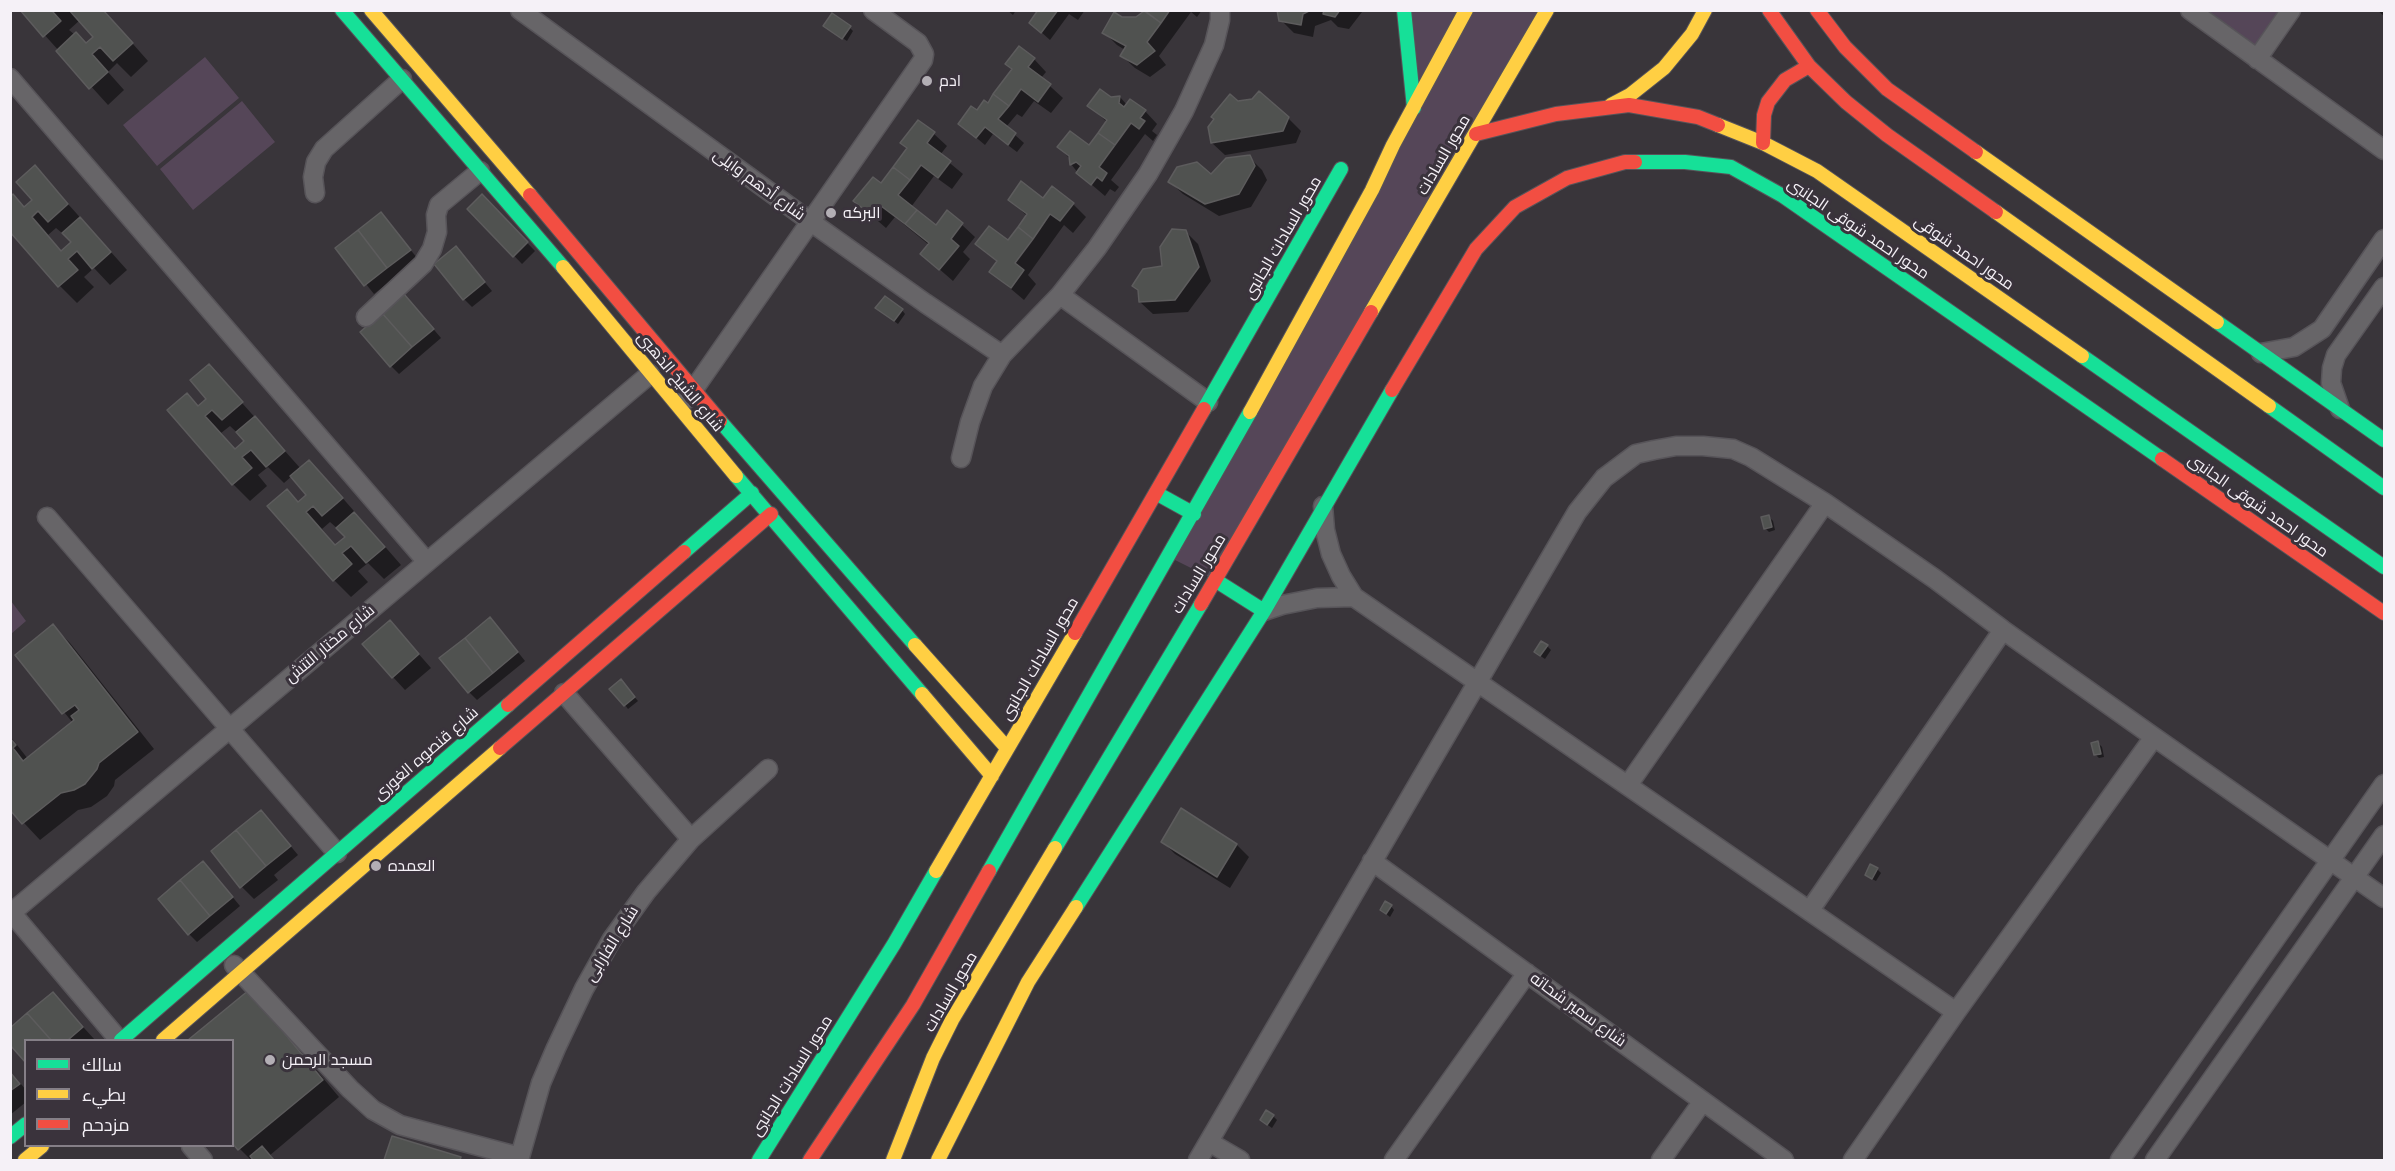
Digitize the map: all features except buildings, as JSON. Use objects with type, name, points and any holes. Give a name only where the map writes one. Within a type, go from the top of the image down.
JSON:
[{"type":"street","name":"شارع الشيخ الذهبى","points":[[342,10],[553,255],[650,374],[992,776]]},
{"type":"street","name":"شارع الشيخ الذهبى","points":[[371,10],[495,153],[694,392],[890,617],[1008,748]]},
{"type":"street","name":"شارع أدهم وايلى","points":[[520,10],[811,222],[1002,355]]},
{"type":"street","points":[[680,407],[694,392],[923,60],[924,54],[918,43],[873,10]]},
{"type":"street","points":[[961,458],[970,422],[983,386],[1002,355],[1060,295],[1097,248],[1148,174],[1184,111],[1214,45],[1220,10]]},
{"type":"street","points":[[1404,10],[1414,108]]},
{"type":"street","name":"محور السادات","points":[[810,1161],[913,1005],[1194,514],[1372,190],[1466,10]]},
{"type":"street","name":"محور السادات","points":[[892,1161],[933,1058],[952,1020],[1215,580],[1547,10]]},
{"type":"street","points":[[1611,106],[1630,95],[1664,68],[1692,34],[1705,10]]},
{"type":"street","points":[[1769,10],[1809,66],[1846,102],[1887,135],[2161,323],[2385,488]]},
{"type":"street","points":[[1817,10],[1845,47],[1887,88],[2177,300],[2261,353],[2385,440]]},
{"type":"street","points":[[2190,10],[2385,150]]},
{"type":"street","points":[[2258,59],[2291,10]]},
{"type":"street","points":[[1763,143],[1763,122],[1768,102],[1785,80],[1809,66]]},
{"type":"street","points":[[10,78],[427,562]]},
{"type":"street","points":[[315,193],[313,177],[316,162],[324,149],[402,79]]},
{"type":"street","name":"محور احمد شوقى","points":[[1476,134],[1556,114],[1629,105],[1698,117],[1763,143],[1817,171],[2385,567]]},
{"type":"street","name":"محور احمد شوقى الجانبى","points":[[1323,506],[1476,249],[1515,207],[1567,178],[1625,162],[1685,162],[1731,167],[1783,196],[2385,613]]},
{"type":"street","name":"محور السادات الجانبى","points":[[759,1161],[871,982],[992,776],[1341,169]]},
{"type":"street","points":[[366,317],[423,264],[432,249],[437,232],[436,215],[439,205],[480,171]]},
{"type":"street","points":[[2261,353],[2294,347],[2322,329],[2385,239]]},
{"type":"street","points":[[2340,409],[2331,382],[2331,369],[2336,355],[2385,287]]},
{"type":"street","points":[[1060,295],[1208,402]]},
{"type":"street","name":"شارع مختار التتش","points":[[11,912],[650,374]]},
{"type":"street","points":[[1198,1161],[1477,682],[1589,496],[1604,478],[1636,454],[1676,446],[1703,446],[1733,449],[1751,456],[1825,503],[1935,579],[2003,630],[2385,898]]},
{"type":"street","name":"شارع قنصوه الغورى","points":[[122,1039],[752,493]]},
{"type":"street","points":[[1156,493],[1194,514]]},
{"type":"street","points":[[1628,785],[1825,503]]},
{"type":"street","points":[[1323,506],[1325,530],[1331,554],[1354,597],[1956,1012]]},
{"type":"street","points":[[938,1161],[1028,982],[1264,611],[1323,506]]},
{"type":"street","points":[[165,1039],[771,514]]},
{"type":"street","points":[[47,517],[337,853]]},
{"type":"street","points":[[1215,580],[1264,611]]},
{"type":"street","points":[[1264,611],[1317,598],[1354,597]]},
{"type":"street","points":[[1810,910],[2003,630]]},
{"type":"street","points":[[564,693],[691,839]]},
{"type":"street","points":[[1853,1161],[1956,1012],[2154,737]]},
{"type":"street","name":"شارع الفارابى","points":[[519,1159],[541,1083],[555,1048],[597,964],[629,915],[691,839],[768,769]]},
{"type":"street","points":[[2120,1161],[2385,784]]},
{"type":"street","points":[[2155,1161],[2385,835]]},
{"type":"street","name":"شارع سمير شحاته","points":[[1372,861],[1784,1161]]},
{"type":"street","points":[[11,912],[118,1039]]},
{"type":"street","points":[[224,952],[350,1089],[373,1110],[400,1125],[519,1159]]},
{"type":"street","points":[[1394,1161],[1527,973]]},
{"type":"street","points":[[1660,1161],[1703,1101]]},
{"type":"street","points":[[10,1137],[24,1126]]},
{"type":"street","points":[[1209,1142],[1240,1161]]},
{"type":"street","points":[[25,1161],[41,1147]]},
{"type":"street","points":[[192,1147],[203,1161]]},
{"type":"shaded area","points":[[1404,11],[1546,11],[1215,580],[1169,557],[1414,108]]},
{"type":"shaded area","points":[[2190,11],[2291,11],[2257,59]]},
{"type":"shaded area","points":[[205,57],[239,98],[157,166],[123,125]]},
{"type":"shaded area","points":[[242,101],[275,142],[193,210],[160,169]]},
{"type":"shaded area","points":[[11,601],[26,621],[10,634]]},
{"type":"traffic: fast","points":[[342,10],[563,267]]},
{"type":"traffic: fast","points":[[1404,10],[1414,108]]},
{"type":"traffic: fast","points":[[1635,162],[1685,162],[1731,167],[1783,196],[2162,459]]},
{"type":"traffic: fast","points":[[1204,409],[1341,169]]},
{"type":"traffic: fast","points":[[2217,322],[2384,440]]},
{"type":"traffic: fast","points":[[2082,356],[2384,567]]},
{"type":"traffic: fast","points":[[1076,907],[1264,611],[1392,390]]},
{"type":"traffic: fast","points":[[2269,406],[2384,488]]},
{"type":"traffic: fast","points":[[989,871],[1250,412]]},
{"type":"traffic: fast","points":[[720,421],[915,645]]},
{"type":"traffic: fast","points":[[736,476],[922,694]]},
{"type":"traffic: fast","points":[[684,552],[752,493]]},
{"type":"traffic: fast","points":[[1156,493],[1194,514]]},
{"type":"traffic: fast","points":[[1215,580],[1264,611]]},
{"type":"traffic: fast","points":[[1055,848],[1201,604]]},
{"type":"traffic: fast","points":[[122,1039],[508,705]]},
{"type":"traffic: fast","points":[[759,1160],[894,944],[936,871]]},
{"type":"traffic: fast","points":[[10,1137],[24,1126]]},
{"type":"traffic: slow","points":[[371,10],[530,195]]},
{"type":"traffic: slow","points":[[1250,412],[1372,190],[1393,145],[1466,10]]},
{"type":"traffic: slow","points":[[1371,312],[1547,10]]},
{"type":"traffic: slow","points":[[1611,105],[1630,95],[1664,68],[1692,34],[1705,10]]},
{"type":"traffic: slow","points":[[1718,125],[1763,143],[1817,171],[2082,356]]},
{"type":"traffic: slow","points":[[1976,152],[2217,322]]},
{"type":"traffic: slow","points":[[1996,212],[2269,406]]},
{"type":"traffic: slow","points":[[563,267],[736,476]]},
{"type":"traffic: slow","points":[[936,871],[1075,633]]},
{"type":"traffic: slow","points":[[915,645],[1007,748]]},
{"type":"traffic: slow","points":[[922,694],[992,776]]},
{"type":"traffic: slow","points":[[164,1039],[500,748]]},
{"type":"traffic: slow","points":[[893,1160],[933,1058],[952,1020],[1055,848]]},
{"type":"traffic: slow","points":[[938,1160],[1028,982],[1076,907]]},
{"type":"traffic: slow","points":[[25,1160],[41,1147]]},
{"type":"traffic: jam","points":[[1769,10],[1809,66],[1846,102],[1887,135],[1996,212]]},
{"type":"traffic: jam","points":[[1817,10],[1845,47],[1887,89],[1976,152]]},
{"type":"traffic: jam","points":[[1763,143],[1764,115],[1768,102],[1785,80],[1809,66]]},
{"type":"traffic: jam","points":[[1476,134],[1556,114],[1629,105],[1698,117],[1718,125]]},
{"type":"traffic: jam","points":[[1392,390],[1476,249],[1515,207],[1567,178],[1625,162],[1635,162]]},
{"type":"traffic: jam","points":[[530,195],[720,421]]},
{"type":"traffic: jam","points":[[1201,604],[1371,312]]},
{"type":"traffic: jam","points":[[1075,633],[1204,409]]},
{"type":"traffic: jam","points":[[2162,459],[2384,613]]},
{"type":"traffic: jam","points":[[500,748],[771,514]]},
{"type":"traffic: jam","points":[[508,705],[684,552]]},
{"type":"traffic: jam","points":[[810,1160],[913,1005],[989,871]]},
{"type":"place","name":"ادم","points":[[927,81]]},
{"type":"place","name":"البركه","points":[[831,213]]},
{"type":"place","name":"العمده","points":[[376,866]]},
{"type":"place","name":"مسجد الرحمن","points":[[270,1060]]}]
